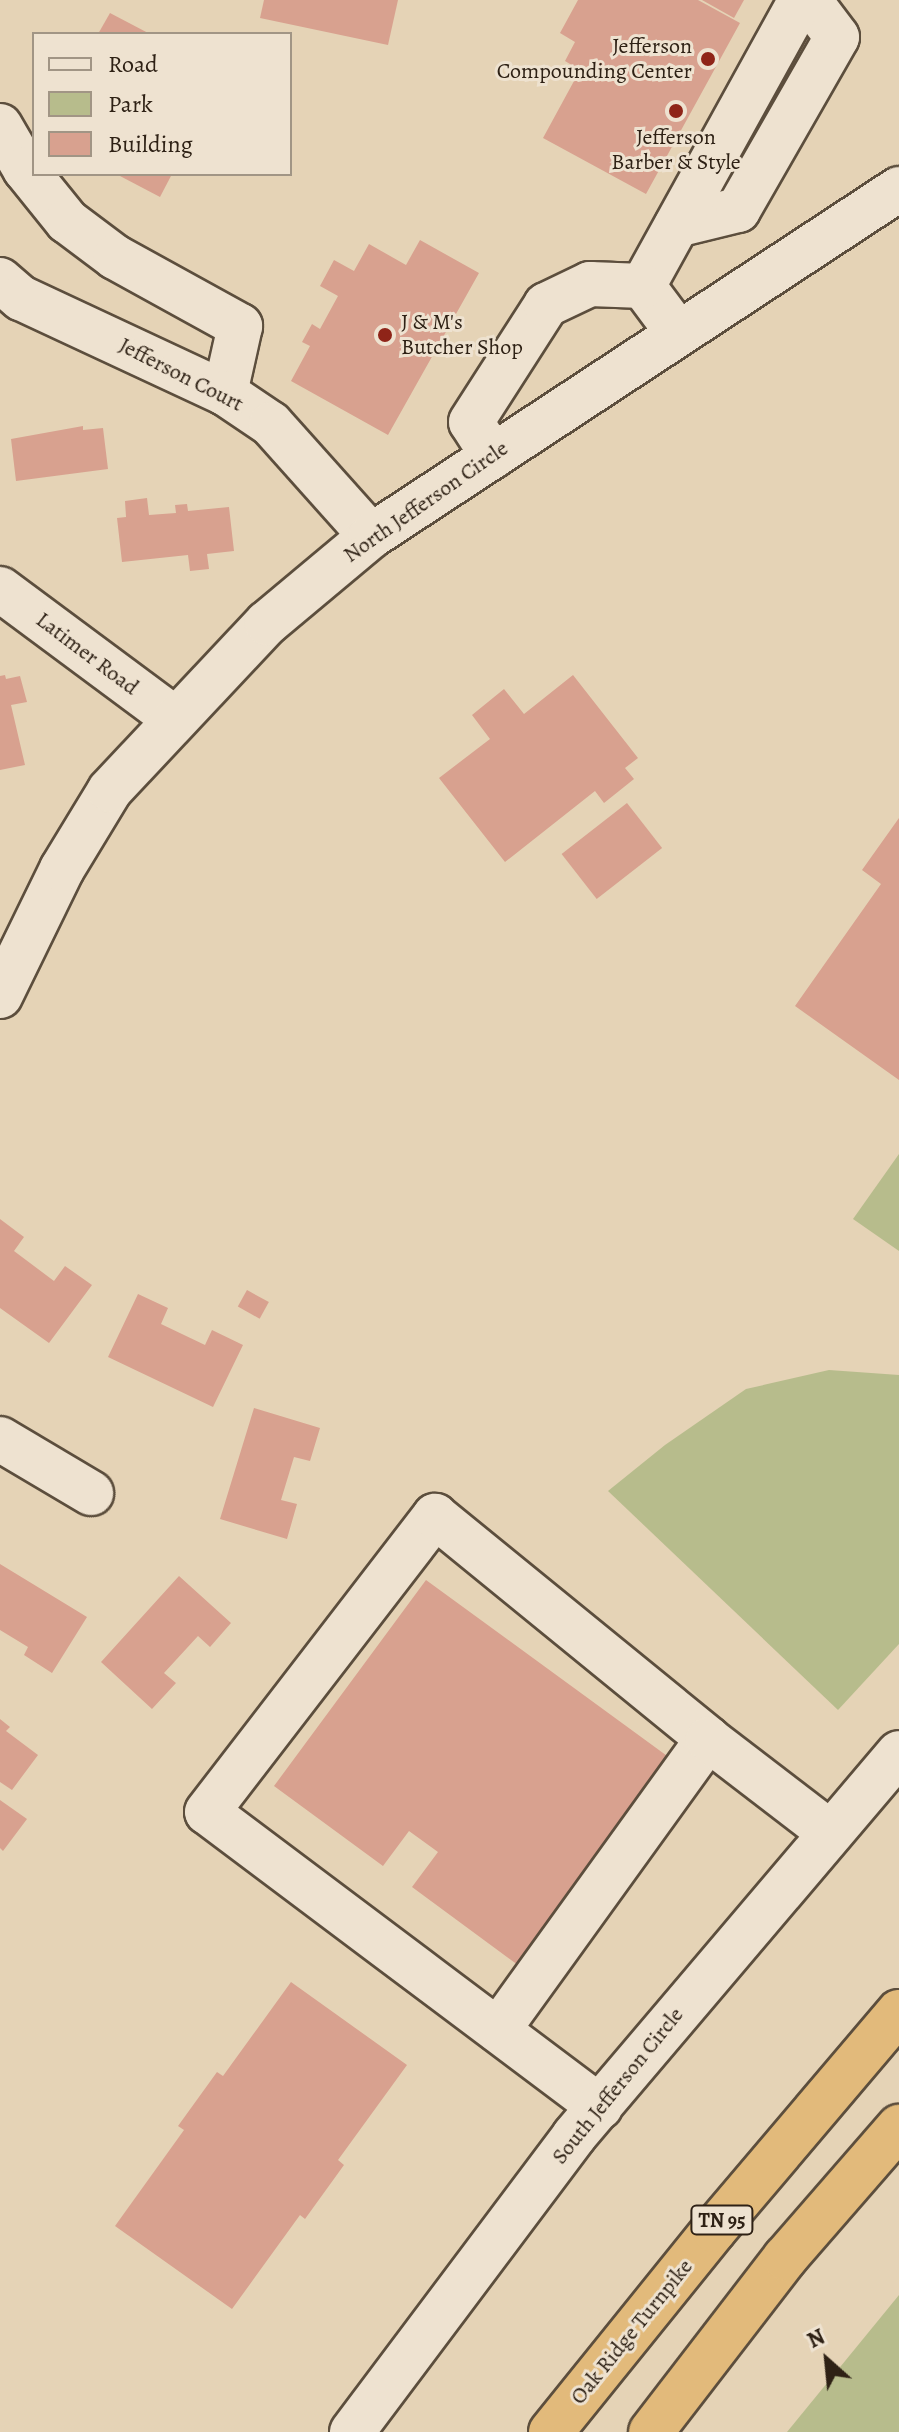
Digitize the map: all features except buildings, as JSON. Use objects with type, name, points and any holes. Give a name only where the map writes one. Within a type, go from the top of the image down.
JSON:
[{"type":"highway","name":"Oak Ridge Turnpike","points":[[551,2432],[714,2230],[899,2012]]},
{"type":"highway","points":[[651,2432],[785,2258],[899,2127]]},
{"type":"street","points":[[643,286],[801,0]]},
{"type":"street","points":[[677,225],[738,210],[837,37],[809,0]]},
{"type":"street","points":[[0,126],[25,169],[67,221],[115,257],[240,326],[225,393]]},
{"type":"street","name":"North Jefferson Circle","points":[[0,996],[62,869],[110,790],[174,718],[267,623],[371,536],[899,189]]},
{"type":"street","name":"Jefferson Court","points":[[0,280],[21,298],[225,393],[271,424],[371,536]]},
{"type":"street","points":[[493,456],[471,422],[546,305],[590,284],[643,286]]},
{"type":"street","points":[[643,286],[678,333]]},
{"type":"street","name":"Latimer Road","points":[[0,589],[174,718]]},
{"type":"street","points":[[0,1439],[91,1493]]},
{"type":"street","points":[[600,2107],[207,1812],[435,1516],[708,1739],[829,1832]]},
{"type":"street","points":[[498,2030],[708,1739]]},
{"type":"street","name":"South Jefferson Circle","points":[[352,2432],[600,2107],[829,1832],[899,1753]]},
{"type":"green space","points":[[899,1154],[899,1251],[853,1219]]},
{"type":"green space","points":[[829,1370],[899,1375],[899,1644],[838,1710],[608,1491],[665,1445],[746,1389]]},
{"type":"green space","points":[[899,2295],[899,2432],[787,2432]]},
{"type":"place","name":"Jefferson Compounding Center","points":[[708,59]]},
{"type":"place","name":"Jefferson Barber & Style","points":[[676,111]]},
{"type":"place","name":"J & M's Butcher Shop","points":[[385,335]]}]
